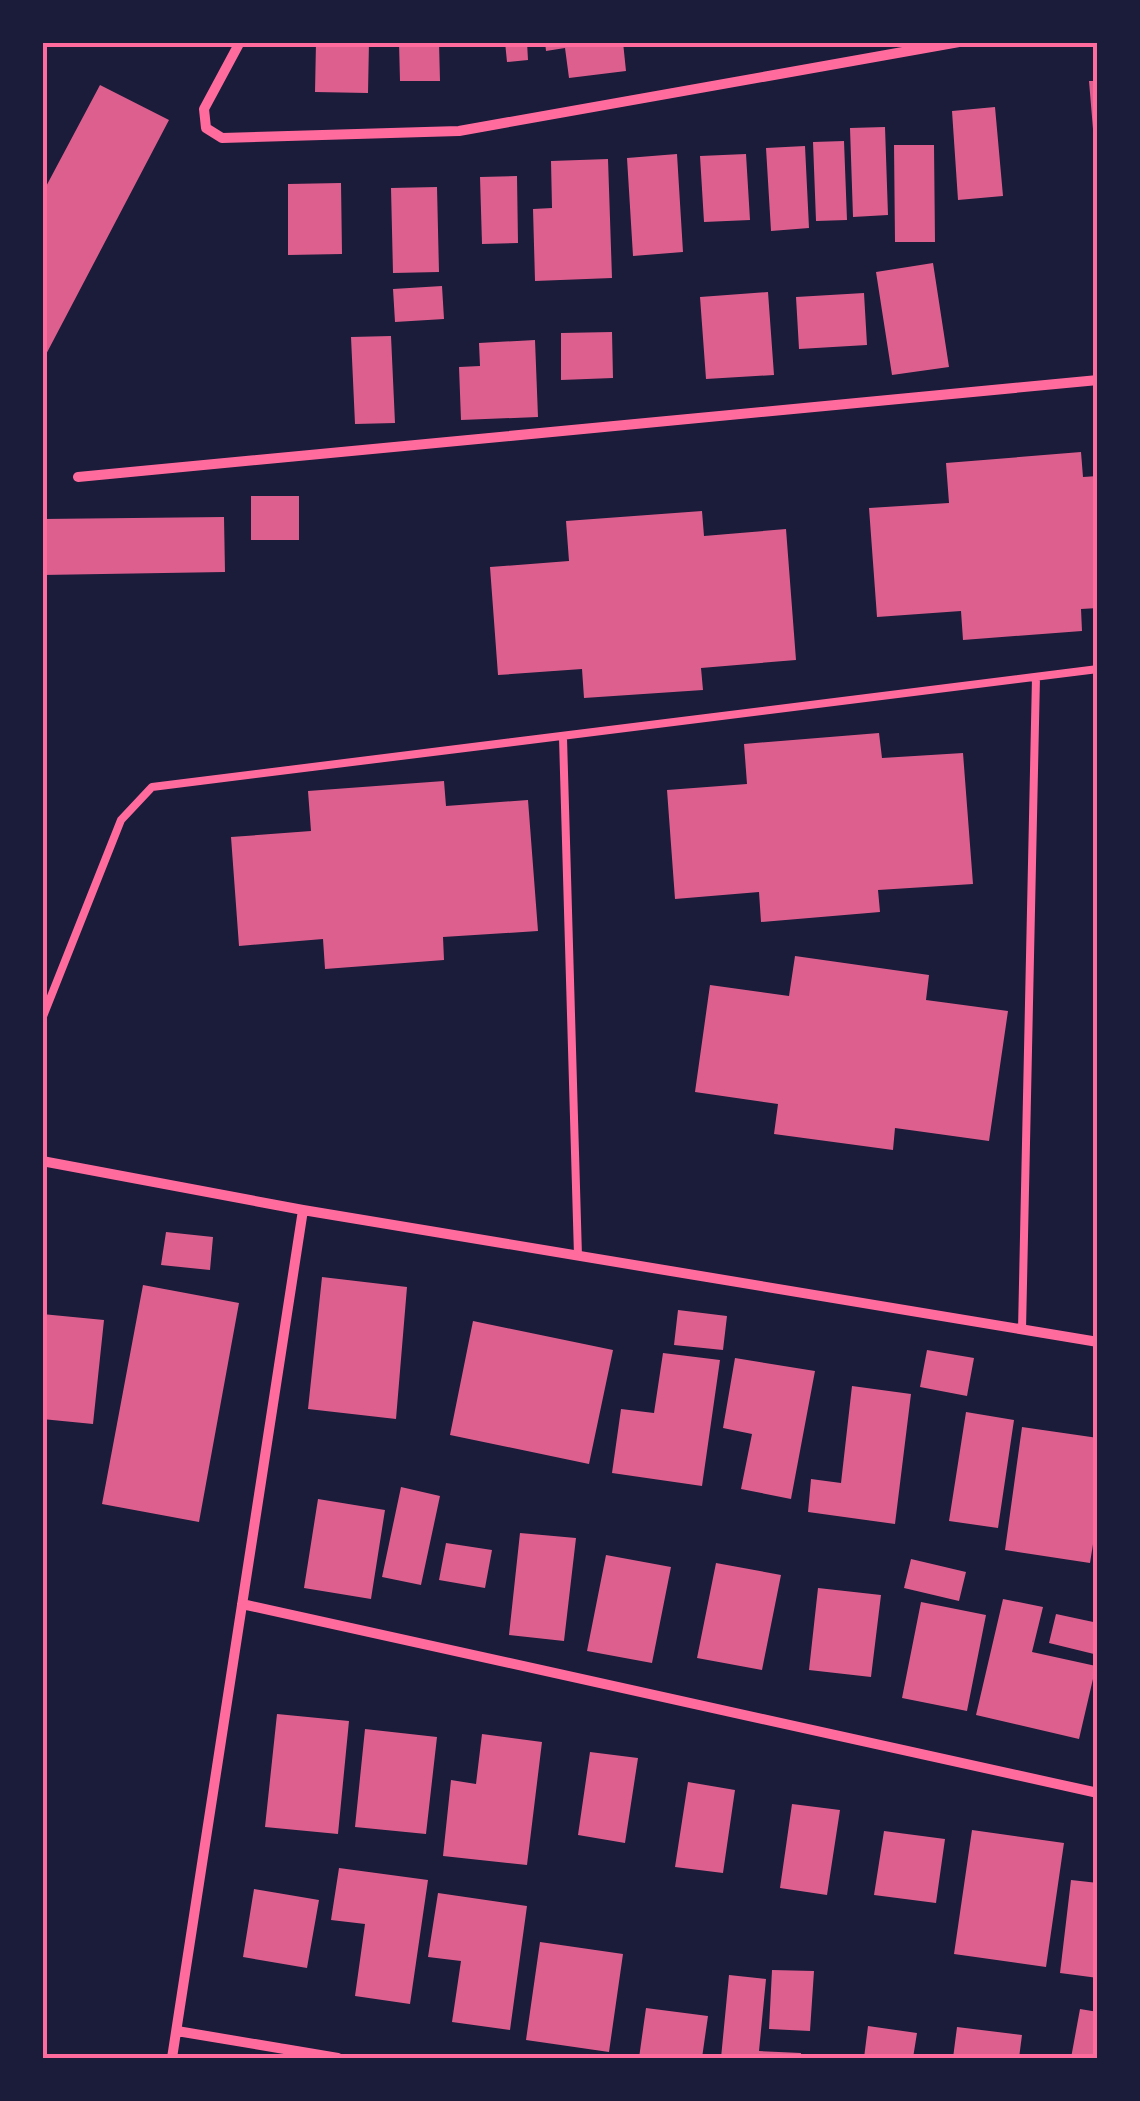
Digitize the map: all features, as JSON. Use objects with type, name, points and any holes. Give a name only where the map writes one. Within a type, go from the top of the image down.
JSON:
[{"type":"street","points":[[240,42],[204,109],[206,128],[222,138],[458,131],[959,42]]},
{"type":"street","points":[[78,476],[1098,380]]},
{"type":"street","points":[[42,1161],[303,1210],[1098,1342]]},
{"type":"street","points":[[172,2058],[303,1210]]},
{"type":"street","points":[[242,1604],[1098,1793]]},
{"type":"street","points":[[176,2031],[338,2058]]},
{"type":"lane","points":[[42,1019],[121,820],[152,787],[1098,669]]},
{"type":"lane","points":[[1022,1330],[1036,677]]},
{"type":"lane","points":[[563,738],[578,1256]]},
{"type":"building","points":[[316,42],[369,42],[368,93],[315,92]]},
{"type":"building","points":[[399,42],[439,42],[440,81],[400,81]]},
{"type":"building","points":[[505,42],[527,42],[528,60],[507,62]]},
{"type":"building","points":[[545,42],[623,42],[626,71],[569,78],[565,48],[546,51]]},
{"type":"building","points":[[1089,81],[1098,81],[1098,153],[1095,153]]},
{"type":"building","points":[[100,85],[169,120],[42,362],[42,194]]},
{"type":"building","points":[[995,107],[1003,196],[958,200],[952,111]]},
{"type":"building","points":[[885,127],[888,215],[853,217],[850,128]]},
{"type":"building","points":[[844,141],[847,220],[816,221],[813,142]]},
{"type":"building","points":[[894,145],[934,145],[935,242],[895,242]]},
{"type":"building","points":[[805,146],[809,228],[771,231],[766,148]]},
{"type":"building","points":[[677,154],[683,252],[633,256],[627,158]]},
{"type":"building","points":[[746,154],[750,220],[704,222],[700,156]]},
{"type":"building","points":[[608,159],[612,278],[535,281],[533,209],[552,208],[551,161]]},
{"type":"building","points":[[517,176],[518,243],[482,244],[480,177]]},
{"type":"building","points":[[341,183],[342,254],[288,255],[288,184]]},
{"type":"building","points":[[437,187],[439,272],[393,273],[391,188]]},
{"type":"building","points":[[933,263],[949,367],[892,375],[876,272]]},
{"type":"building","points":[[442,286],[444,319],[395,322],[393,289]]},
{"type":"building","points":[[768,292],[774,375],[706,379],[700,297]]},
{"type":"building","points":[[864,293],[867,345],[799,349],[796,297]]},
{"type":"building","points":[[612,332],[613,378],[561,380],[561,333]]},
{"type":"building","points":[[391,336],[395,423],[355,424],[351,337]]},
{"type":"building","points":[[535,340],[538,417],[461,420],[459,367],[480,366],[479,343]]},
{"type":"building","points":[[1081,452],[1083,477],[1098,476],[1098,608],[1081,609],[1082,631],[963,640],[961,611],[877,617],[869,508],[949,503],[946,463]]},
{"type":"building","points":[[251,496],[299,496],[299,540],[251,540]]},
{"type":"building","points":[[702,511],[704,536],[786,529],[796,660],[701,668],[703,690],[584,698],[582,669],[498,675],[490,567],[569,561],[566,521]]},
{"type":"building","points":[[224,517],[225,572],[42,575],[42,519]]},
{"type":"building","points":[[879,733],[882,758],[963,753],[973,884],[878,890],[880,912],[761,922],[759,892],[675,899],[667,790],[747,784],[744,744]]},
{"type":"building","points":[[444,781],[446,806],[528,800],[538,931],[443,937],[444,960],[325,969],[323,939],[239,946],[231,837],[311,831],[308,791]]},
{"type":"building","points":[[795,956],[929,975],[926,1000],[1008,1011],[989,1141],[895,1128],[893,1150],[774,1134],[778,1104],[695,1092],[710,985],[789,996]]},
{"type":"building","points":[[166,1232],[213,1237],[210,1270],[161,1265]]},
{"type":"building","points":[[322,1277],[407,1287],[396,1419],[308,1409]]},
{"type":"building","points":[[143,1285],[239,1303],[199,1522],[102,1504]]},
{"type":"building","points":[[678,1310],[727,1316],[723,1350],[674,1345]]},
{"type":"building","points":[[42,1314],[104,1320],[93,1424],[42,1419]]},
{"type":"building","points":[[473,1321],[613,1350],[589,1464],[450,1435]]},
{"type":"building","points":[[927,1350],[974,1358],[967,1396],[920,1387]]},
{"type":"building","points":[[663,1353],[720,1360],[702,1486],[612,1473],[621,1409],[654,1413]]},
{"type":"building","points":[[735,1358],[815,1371],[791,1499],[741,1489],[752,1434],[723,1428]]},
{"type":"building","points":[[852,1386],[911,1394],[895,1524],[808,1512],[811,1479],[841,1483]]},
{"type":"building","points":[[966,1412],[1014,1420],[998,1528],[949,1521]]},
{"type":"building","points":[[1022,1427],[1098,1438],[1098,1513],[1090,1563],[1005,1550]]},
{"type":"building","points":[[401,1487],[440,1496],[421,1585],[382,1577]]},
{"type":"building","points":[[318,1499],[385,1510],[371,1599],[304,1588]]},
{"type":"building","points":[[520,1533],[576,1538],[564,1641],[509,1635]]},
{"type":"building","points":[[446,1543],[492,1550],[485,1588],[439,1580]]},
{"type":"building","points":[[606,1555],[671,1567],[652,1663],[587,1651]]},
{"type":"building","points":[[911,1559],[966,1572],[959,1601],[904,1588]]},
{"type":"building","points":[[716,1563],[781,1575],[762,1670],[697,1658]]},
{"type":"building","points":[[818,1588],[881,1595],[871,1677],[809,1670]]},
{"type":"building","points":[[1003,1599],[1043,1607],[1032,1652],[1096,1666],[1079,1739],[976,1715]]},
{"type":"building","points":[[921,1602],[986,1615],[967,1711],[902,1698]]},
{"type":"building","points":[[1056,1614],[1098,1623],[1098,1655],[1049,1643]]},
{"type":"building","points":[[277,1714],[349,1721],[338,1834],[265,1827]]},
{"type":"building","points":[[365,1729],[437,1737],[426,1834],[355,1827]]},
{"type":"building","points":[[482,1734],[542,1742],[527,1865],[443,1856],[451,1780],[476,1784]]},
{"type":"building","points":[[590,1752],[638,1758],[625,1843],[578,1835]]},
{"type":"building","points":[[688,1782],[735,1790],[723,1873],[675,1867]]},
{"type":"building","points":[[792,1804],[840,1810],[827,1895],[780,1888]]},
{"type":"building","points":[[972,1830],[1064,1843],[1046,1967],[954,1954]]},
{"type":"building","points":[[884,1831],[945,1839],[936,1903],[874,1895]]},
{"type":"building","points":[[339,1868],[428,1880],[410,2004],[355,1996],[365,1924],[331,1920]]},
{"type":"building","points":[[1071,1880],[1098,1883],[1098,1978],[1060,1973]]},
{"type":"building","points":[[254,1889],[319,1900],[307,1968],[243,1957]]},
{"type":"building","points":[[438,1893],[527,1906],[510,2030],[452,2022],[461,1961],[428,1957]]},
{"type":"building","points":[[540,1942],[623,1954],[609,2052],[526,2040]]},
{"type":"building","points":[[772,1970],[814,1971],[810,2031],[769,2029]]},
{"type":"building","points":[[729,1975],[766,1979],[759,2051],[801,2053],[801,2058],[721,2058]]},
{"type":"building","points":[[646,2008],[708,2016],[702,2058],[639,2058]]},
{"type":"building","points":[[1080,2009],[1098,2012],[1098,2058],[1071,2058]]},
{"type":"building","points":[[868,2026],[917,2033],[913,2058],[864,2058]]},
{"type":"building","points":[[957,2027],[1022,2035],[1019,2058],[953,2058]]}]
